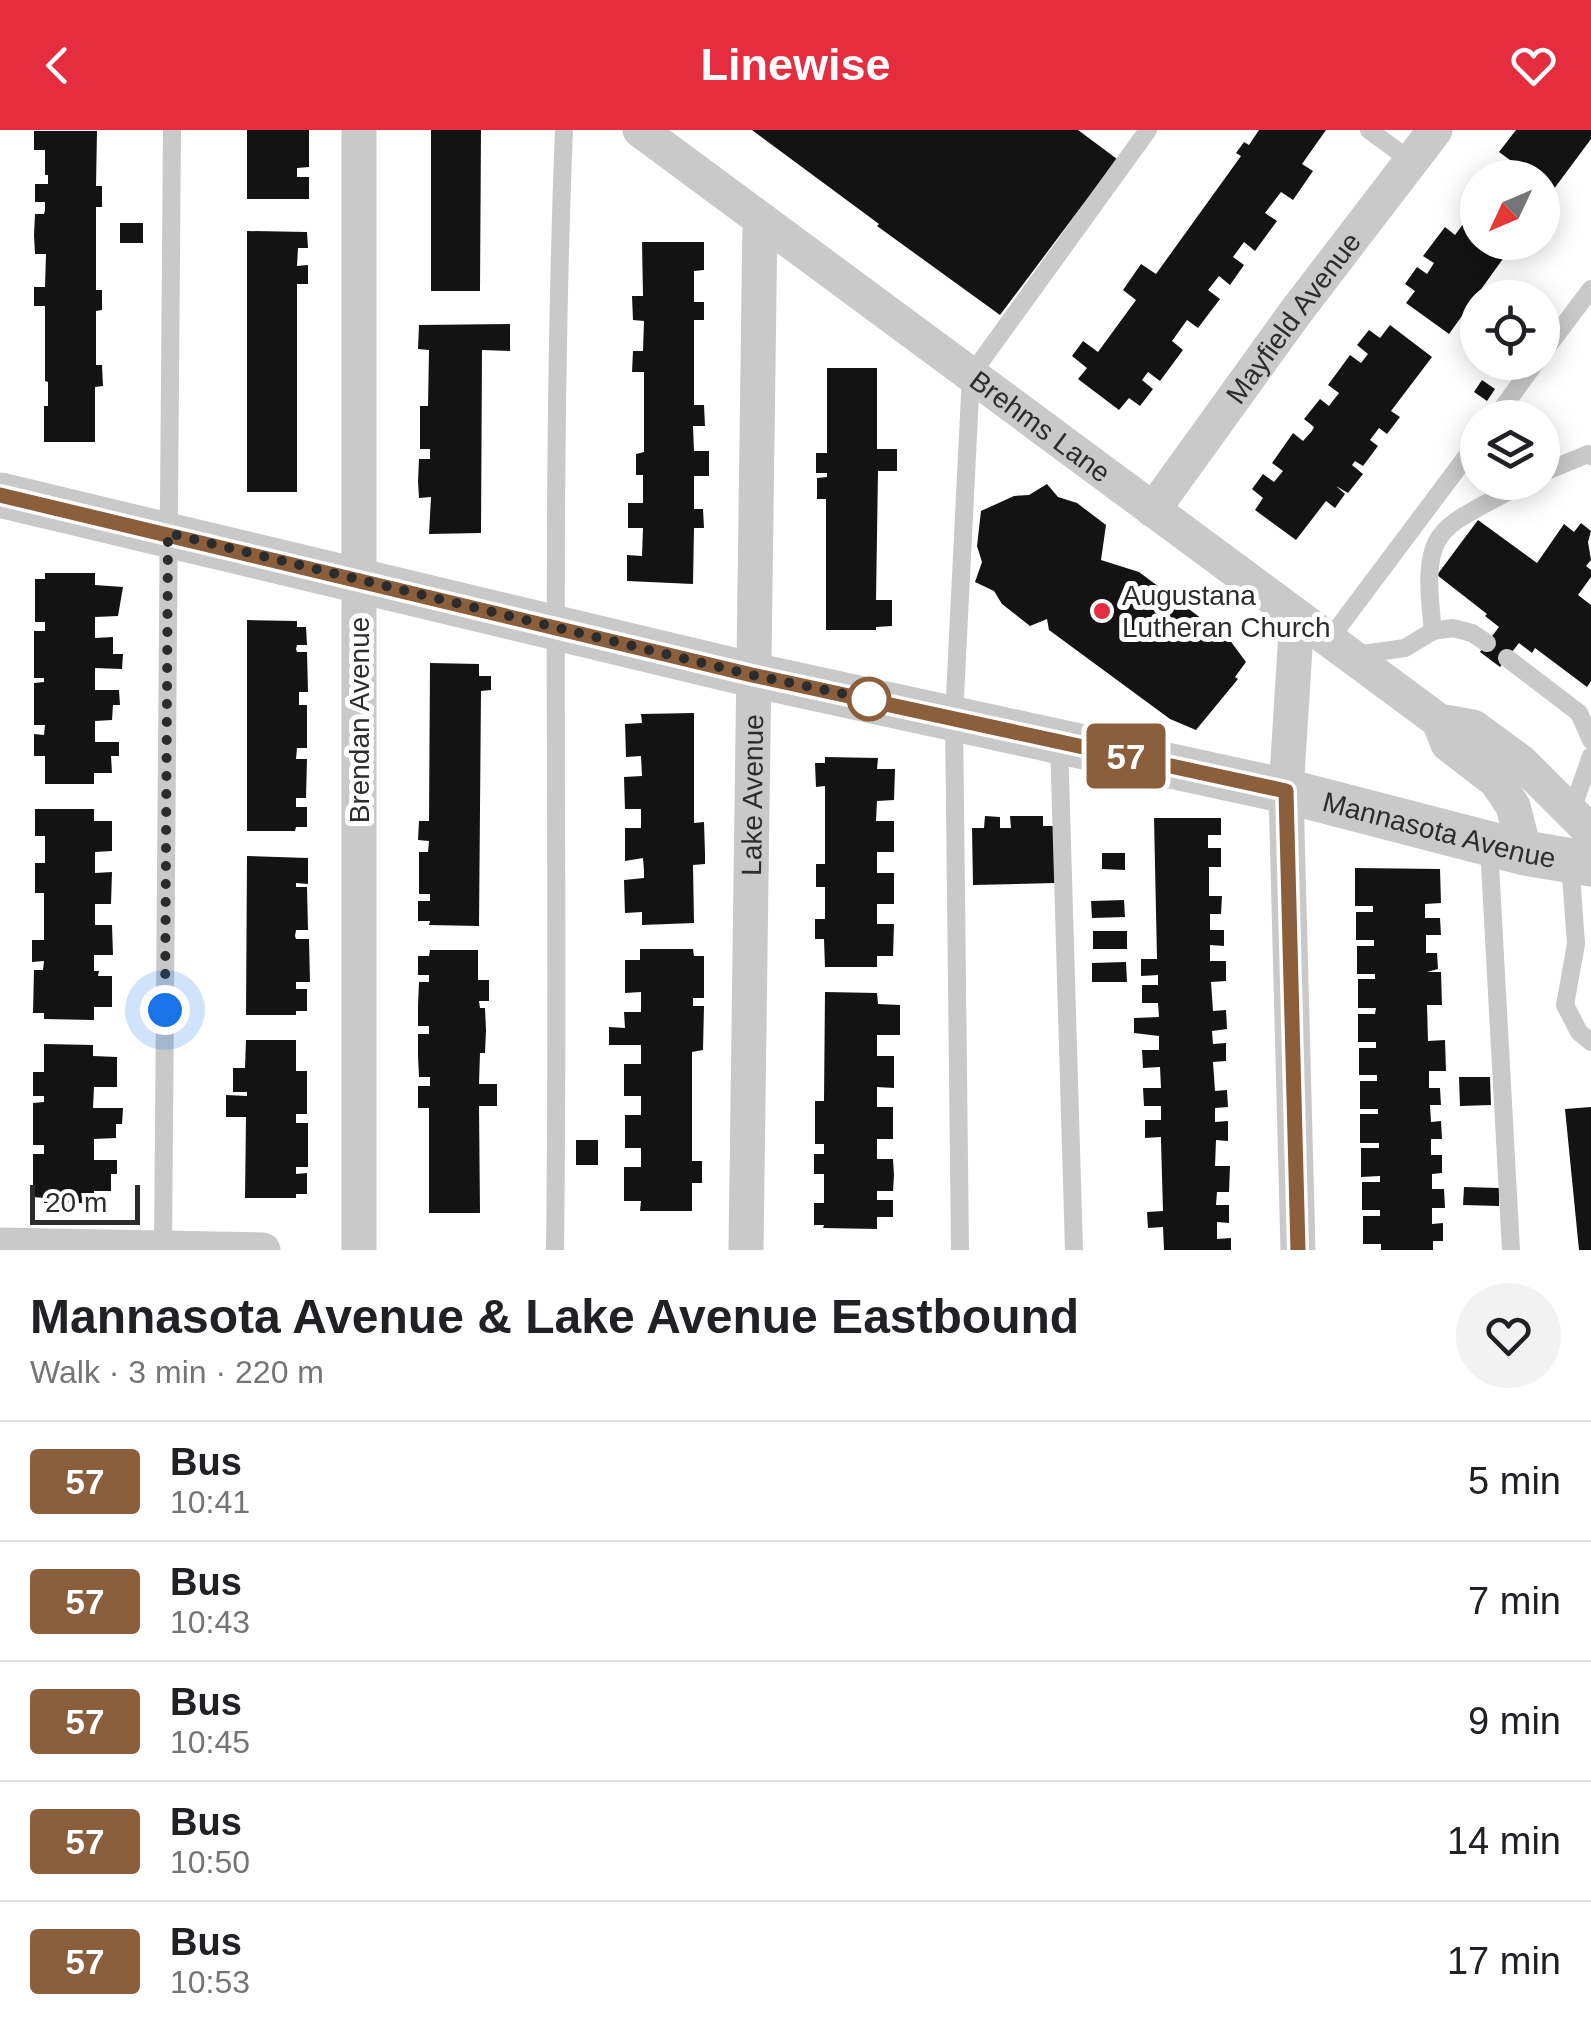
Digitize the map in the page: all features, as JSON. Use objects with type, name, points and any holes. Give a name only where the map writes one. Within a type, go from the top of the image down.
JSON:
[{"type":"street","name":"Brendan Avenue","points":[[358,1250],[359,130]]},
{"type":"street","name":"Brehms Lane","points":[[640,130],[1440,722],[1473,727],[1521,762],[1581,842]]},
{"type":"street","name":"Mayfield Avenue","points":[[1153,510],[1295,312],[1434,130]]},
{"type":"street","name":"Lake Avenue","points":[[746,1250],[760,219]]},
{"type":"street","name":"Mannasota Avenue","points":[[0,495],[752,675],[1286,791],[1507,849],[1581,842]]},
{"type":"street","points":[[1297,616],[1286,791],[1298,1250]]},
{"type":"street","name":"Brehms Lane","points":[[1440,722],[1448,744],[1496,781],[1514,806],[1507,849]]},
{"type":"street","points":[[0,1245],[263,1250]]},
{"type":"lane","points":[[163,1249],[172,130]]},
{"type":"lane","points":[[555,1250],[558,1048],[554,627],[564,130]]},
{"type":"lane","points":[[960,1250],[954,717],[970,375],[1148,130]]},
{"type":"lane","points":[[1368,130],[1411,161]]},
{"type":"lane","points":[[1560,330],[1591,289]]},
{"type":"lane","points":[[1560,464],[1591,456]]},
{"type":"lane","points":[[1339,648],[1416,524],[1460,465]]},
{"type":"lane","points":[[1433,631],[1427,570],[1436,538],[1460,517],[1492,500]]},
{"type":"lane","points":[[1416,524],[1436,538]]},
{"type":"lane","points":[[1339,648],[1406,648],[1433,631],[1453,628],[1487,643]]},
{"type":"lane","points":[[1507,658],[1578,713],[1590,732]]},
{"type":"lane","points":[[1059,742],[1074,1250]]},
{"type":"lane","points":[[1591,756],[1581,842],[1584,950],[1565,1005],[1579,1032],[1591,1042]]},
{"type":"lane","points":[[1507,849],[1511,1250]]},
{"type":"building","points":[[247,130],[309,130],[309,167],[297,168],[297,177],[309,177],[309,199],[247,199]]},
{"type":"building","points":[[431,130],[481,130],[480,291],[431,291]]},
{"type":"building","points":[[752,130],[1078,130],[1117,159],[1000,315]]},
{"type":"building","points":[[1259,130],[1326,130],[1302,164],[1313,171],[1293,200],[1281,192],[1265,213],[1277,221],[1255,251],[1244,242],[1233,257],[1244,265],[1230,285],[1219,276],[1208,290],[1220,299],[1198,328],[1187,320],[1172,341],[1183,350],[1160,381],[1148,372],[1142,380],[1153,389],[1140,406],[1129,398],[1119,410],[1078,379],[1087,368],[1072,356],[1083,341],[1098,352],[1136,300],[1123,290],[1141,264],[1156,274],[1241,156],[1236,153],[1244,142],[1249,145]]},
{"type":"building","points":[[1516,130],[1591,130],[1591,139],[1560,181],[1560,160],[1510,160],[1499,152]]},
{"type":"building","points":[[34,131],[97,131],[96,186],[102,186],[102,207],[96,207],[96,290],[102,290],[102,310],[96,311],[96,365],[102,365],[103,386],[95,387],[95,442],[44,442],[44,406],[48,406],[45,306],[34,306],[34,287],[45,287],[46,254],[35,254],[34,235],[35,214],[44,214],[45,210],[45,202],[35,202],[35,184],[48,184],[48,175],[45,150],[34,150]]},
{"type":"building","points":[[120,223],[143,223],[143,243],[120,243]]},
{"type":"building","points":[[1445,227],[1455,235],[1460,228],[1460,260],[1502,260],[1488,280],[1460,280],[1460,319],[1449,334],[1406,303],[1415,291],[1405,284],[1417,267],[1427,274],[1434,263],[1423,256]]},
{"type":"building","points":[[247,231],[307,232],[308,248],[298,248],[297,266],[308,265],[308,284],[297,284],[297,492],[247,492]]},
{"type":"building","points":[[642,242],[704,242],[704,270],[694,271],[694,302],[704,302],[704,320],[694,320],[694,405],[704,405],[705,426],[693,426],[694,451],[709,451],[709,476],[694,476],[694,509],[703,509],[704,528],[694,528],[693,584],[627,581],[627,555],[642,556],[643,528],[628,528],[628,503],[643,503],[643,475],[636,475],[636,454],[644,452],[644,372],[632,372],[633,351],[643,351],[644,321],[633,320],[632,296],[643,296]]},
{"type":"building","points":[[510,324],[510,351],[482,350],[481,533],[429,534],[431,497],[419,498],[418,481],[419,459],[430,459],[430,449],[420,449],[420,406],[428,406],[429,350],[418,349],[419,325]]},
{"type":"building","points":[[1390,325],[1432,357],[1391,411],[1400,417],[1387,434],[1379,428],[1370,440],[1378,446],[1363,466],[1355,461],[1352,465],[1363,474],[1348,493],[1336,486],[1345,494],[1335,508],[1326,501],[1296,540],[1255,510],[1263,498],[1252,489],[1263,474],[1274,482],[1283,471],[1272,463],[1293,433],[1303,441],[1312,431],[1314,427],[1304,419],[1320,399],[1329,406],[1339,393],[1328,385],[1350,355],[1361,363],[1368,354],[1357,345],[1369,330],[1380,338]]},
{"type":"building","points":[[827,368],[877,368],[877,449],[897,449],[897,471],[878,471],[876,600],[892,600],[892,626],[876,630],[826,630],[826,499],[817,499],[817,478],[827,477],[827,473],[816,473],[816,453],[827,453]]},
{"type":"building","points":[[1482,380],[1495,389],[1488,400],[1474,392]]},
{"type":"building","name":"Augustana Lutheran Church","points":[[1047,484],[1058,497],[1077,503],[1106,525],[1101,560],[1139,572],[1229,639],[1246,662],[1235,677],[1238,679],[1196,730],[1170,719],[1049,630],[1047,619],[1030,626],[1002,604],[994,591],[975,582],[982,562],[977,546],[981,511],[1014,496],[1029,495]]},
{"type":"building","points":[[1478,520],[1537,563],[1564,524],[1574,532],[1581,523],[1591,531],[1591,560],[1586,566],[1591,577],[1578,595],[1591,605],[1591,681],[1587,687],[1535,648],[1532,653],[1519,643],[1500,667],[1480,652],[1499,627],[1437,575]]},
{"type":"building","points":[[45,573],[95,573],[95,585],[123,587],[118,616],[95,617],[95,638],[113,637],[113,654],[123,654],[122,669],[95,668],[95,690],[119,690],[120,705],[113,705],[112,720],[95,721],[95,742],[119,742],[119,756],[111,756],[112,773],[94,773],[94,784],[45,784],[45,756],[34,756],[34,734],[44,735],[45,725],[34,725],[34,683],[44,682],[44,678],[34,678],[34,631],[45,631],[45,622],[35,622],[35,579],[45,579]]},
{"type":"building","points":[[247,620],[297,621],[297,627],[306,627],[307,645],[297,645],[296,649],[307,652],[308,692],[299,692],[299,705],[307,705],[307,748],[297,748],[296,759],[307,759],[306,798],[296,798],[296,807],[307,807],[307,827],[296,827],[295,831],[247,831]]},
{"type":"building","points":[[430,663],[479,664],[479,676],[491,676],[491,690],[481,691],[479,926],[429,925],[430,921],[418,921],[418,901],[430,901],[430,894],[419,894],[419,852],[428,852],[429,841],[418,840],[419,821],[429,821]]},
{"type":"building","points":[[694,713],[694,823],[704,822],[705,864],[693,865],[694,923],[642,925],[642,912],[625,913],[624,880],[644,878],[644,871],[643,858],[625,861],[625,828],[641,828],[641,809],[625,809],[624,777],[642,776],[641,756],[626,757],[625,724],[642,723],[641,714]]},
{"type":"building","points":[[825,757],[878,758],[877,769],[895,769],[894,800],[877,801],[876,821],[894,821],[894,852],[877,852],[877,873],[894,873],[894,904],[877,904],[877,924],[894,924],[893,956],[877,956],[877,967],[825,967],[824,939],[815,939],[815,919],[825,919],[825,887],[816,887],[816,864],[825,864],[825,786],[816,787],[815,763],[825,763]]},
{"type":"building","points":[[35,809],[94,809],[94,821],[112,821],[112,851],[95,852],[95,873],[112,872],[111,904],[95,904],[95,925],[112,925],[113,955],[94,955],[94,971],[99,971],[98,976],[112,976],[112,1007],[94,1007],[94,1020],[44,1019],[44,1013],[33,1013],[34,970],[43,970],[44,961],[32,962],[32,940],[44,940],[44,893],[35,893],[35,863],[45,863],[45,836],[35,836]]},
{"type":"building","points":[[985,816],[1000,817],[1000,828],[1011,828],[1010,816],[1043,816],[1043,826],[1055,826],[1056,883],[973,885],[972,828],[984,828]]},
{"type":"building","points":[[1154,818],[1221,818],[1221,835],[1208,835],[1208,848],[1221,848],[1221,867],[1209,867],[1209,896],[1222,896],[1221,914],[1210,914],[1210,930],[1224,930],[1224,946],[1210,945],[1210,961],[1226,961],[1226,981],[1211,982],[1213,1011],[1226,1010],[1227,1029],[1212,1031],[1213,1044],[1226,1043],[1226,1061],[1213,1062],[1215,1091],[1227,1090],[1228,1107],[1215,1108],[1215,1122],[1228,1121],[1228,1141],[1216,1140],[1215,1166],[1230,1166],[1229,1192],[1217,1192],[1216,1205],[1229,1205],[1229,1223],[1217,1222],[1217,1239],[1231,1238],[1231,1250],[1164,1250],[1163,1227],[1148,1228],[1147,1212],[1163,1211],[1161,1137],[1145,1138],[1145,1120],[1161,1120],[1161,1106],[1144,1106],[1143,1088],[1161,1088],[1160,1067],[1143,1068],[1142,1050],[1159,1050],[1159,1036],[1134,1033],[1134,1018],[1159,1017],[1158,1003],[1142,1003],[1142,985],[1158,985],[1158,975],[1141,976],[1141,959],[1157,959]]},
{"type":"building","points":[[1102,853],[1125,853],[1125,870],[1102,869]]},
{"type":"building","points":[[247,856],[308,858],[308,884],[296,883],[296,887],[307,887],[308,930],[296,930],[295,936],[309,939],[310,982],[296,982],[296,989],[307,989],[307,1011],[296,1011],[296,1015],[246,1015]]},
{"type":"building","points":[[1355,868],[1440,869],[1441,903],[1425,904],[1425,918],[1440,918],[1441,935],[1426,935],[1426,953],[1437,953],[1438,969],[1427,972],[1441,972],[1442,1005],[1427,1005],[1428,1041],[1445,1040],[1446,1071],[1429,1071],[1429,1088],[1440,1088],[1441,1105],[1430,1105],[1431,1122],[1441,1121],[1442,1139],[1431,1139],[1431,1155],[1442,1155],[1442,1173],[1432,1174],[1432,1189],[1444,1189],[1445,1208],[1432,1208],[1432,1224],[1443,1223],[1443,1241],[1433,1241],[1433,1250],[1381,1250],[1381,1244],[1363,1244],[1363,1216],[1380,1216],[1380,1210],[1362,1210],[1362,1182],[1380,1182],[1380,1176],[1361,1177],[1361,1148],[1379,1148],[1379,1143],[1360,1143],[1360,1114],[1378,1114],[1378,1109],[1360,1109],[1360,1081],[1377,1081],[1377,1075],[1359,1075],[1359,1048],[1376,1048],[1376,1042],[1358,1042],[1358,1014],[1375,1014],[1376,1008],[1358,1008],[1358,979],[1375,979],[1375,974],[1357,974],[1357,946],[1374,946],[1374,940],[1356,940],[1356,912],[1373,912],[1373,906],[1355,906]]},
{"type":"building","points":[[1124,900],[1125,917],[1092,918],[1091,901]]},
{"type":"building","points":[[1093,931],[1127,931],[1127,949],[1093,949]]},
{"type":"building","points":[[640,949],[693,949],[694,956],[704,956],[704,998],[693,998],[693,1006],[704,1006],[703,1050],[692,1052],[692,1161],[702,1161],[702,1183],[692,1183],[692,1211],[640,1211],[641,1201],[624,1201],[624,1167],[641,1167],[641,1148],[625,1148],[625,1115],[641,1115],[641,1096],[624,1096],[624,1064],[641,1064],[641,1045],[609,1045],[609,1027],[625,1028],[624,1012],[641,1012],[641,992],[625,993],[625,960],[640,960]]},
{"type":"building","points":[[430,950],[478,950],[478,980],[489,980],[489,1001],[479,1001],[480,1008],[485,1008],[486,1030],[479,1084],[497,1084],[497,1106],[479,1106],[480,1213],[429,1213],[429,1108],[418,1108],[418,1086],[430,1086],[430,1077],[419,1077],[418,1034],[429,1034],[429,1026],[418,1026],[418,1005],[419,982],[429,982],[429,975],[418,975],[418,956],[429,956]]},
{"type":"building","points":[[1126,962],[1127,982],[1092,982],[1092,963]]},
{"type":"building","points":[[825,992],[877,993],[878,1004],[900,1005],[900,1035],[877,1035],[877,1056],[894,1056],[894,1088],[877,1087],[877,1107],[893,1107],[893,1139],[877,1139],[877,1159],[893,1159],[894,1175],[893,1191],[877,1191],[877,1200],[893,1200],[893,1217],[877,1217],[877,1229],[814,1225],[814,1203],[824,1203],[824,1174],[814,1174],[814,1154],[824,1154],[824,1144],[815,1144],[815,1101],[824,1101]]},
{"type":"building","points":[[246,1040],[296,1040],[296,1071],[307,1071],[307,1114],[296,1114],[296,1123],[308,1123],[308,1167],[296,1167],[296,1174],[307,1173],[307,1194],[296,1194],[296,1198],[245,1198],[246,1117],[226,1117],[226,1095],[247,1096],[247,1092],[233,1092],[233,1068],[245,1068]]},
{"type":"building","points":[[44,1044],[93,1045],[93,1056],[117,1057],[117,1087],[94,1087],[93,1108],[123,1108],[122,1124],[116,1124],[116,1138],[94,1139],[94,1160],[117,1160],[117,1174],[111,1174],[111,1191],[94,1191],[94,1203],[44,1203],[44,1198],[33,1197],[33,1154],[44,1154],[44,1145],[33,1145],[33,1103],[44,1102],[44,1096],[33,1096],[33,1072],[44,1072]]},
{"type":"building","points":[[1459,1077],[1490,1077],[1491,1105],[1460,1106]]},
{"type":"building","points":[[1591,1107],[1591,1250],[1579,1250],[1565,1109]]},
{"type":"building","points":[[576,1140],[598,1140],[598,1165],[576,1165]]},
{"type":"building","points":[[1464,1187],[1499,1188],[1499,1206],[1463,1205]]},
{"type":"bus line","name":"57","points":[[0,495],[752,675],[1286,791],[1298,1250]]},
{"type":"place","name":"Augustana Lutheran Church","points":[[1102,611]]},
{"type":"route","points":[[165,1010],[168,533],[752,675],[869,699]]}]
